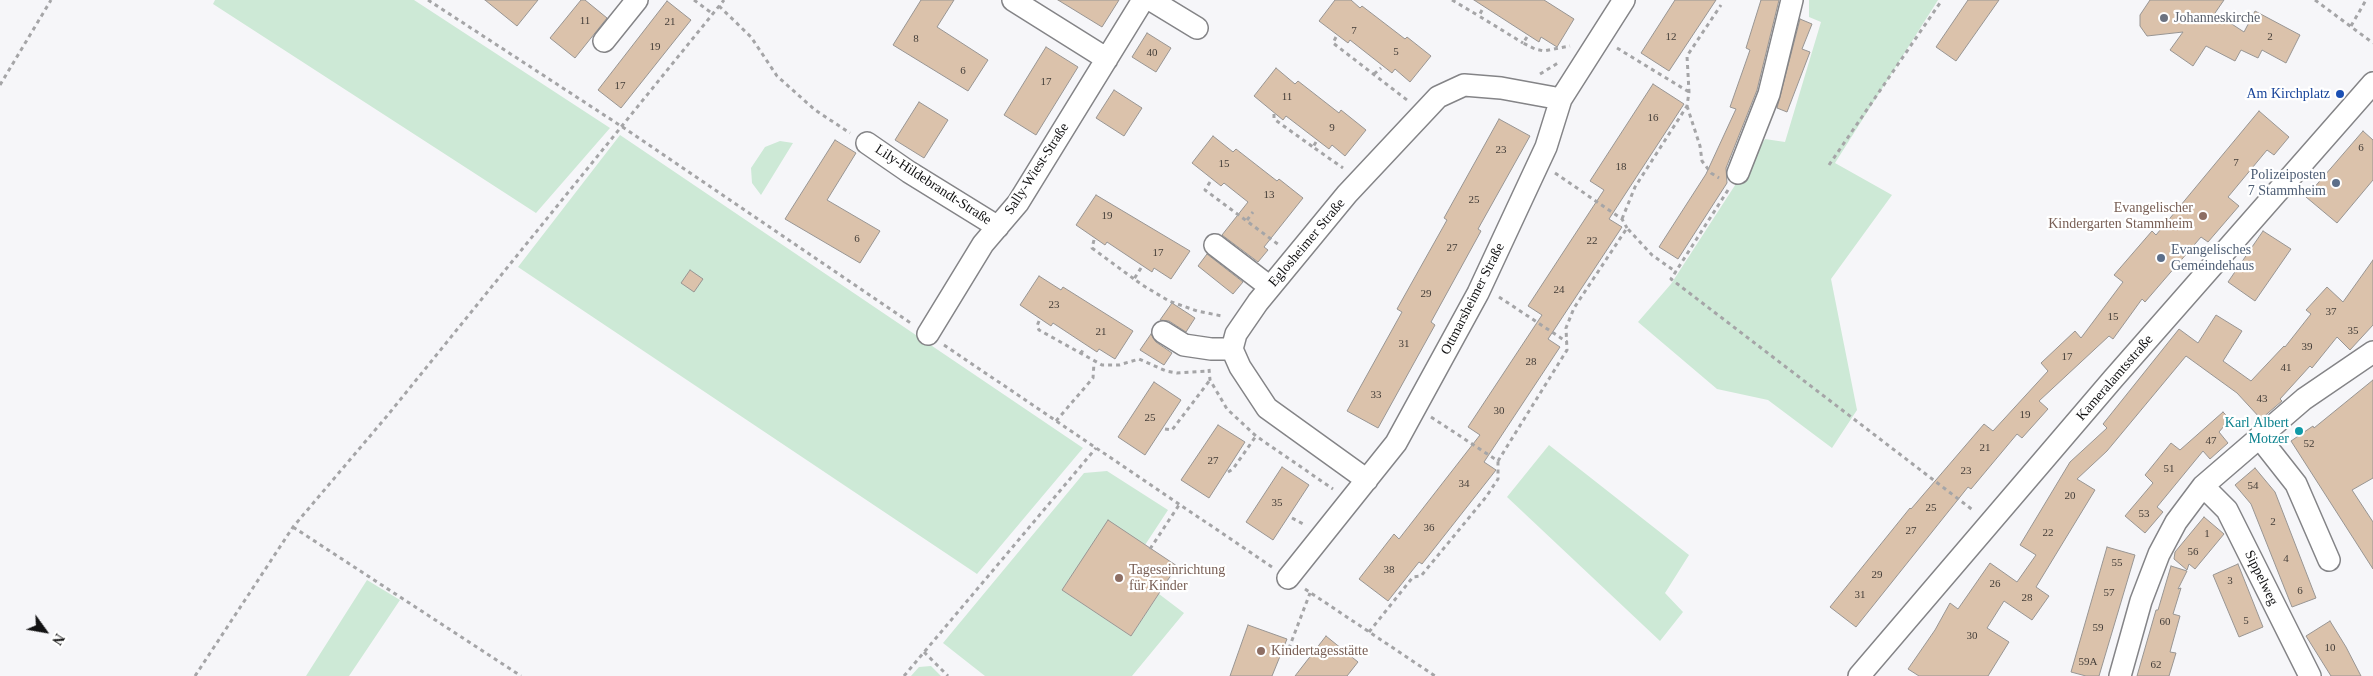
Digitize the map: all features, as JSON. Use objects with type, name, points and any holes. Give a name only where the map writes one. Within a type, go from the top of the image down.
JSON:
[{"type":"street","points":[[604,41],[637,0]]},
{"type":"street","points":[[1013,0],[1106,59]]},
{"type":"street","name":"Sally-Wiest-Straße","points":[[928,334],[983,244],[1018,203],[1143,0]]},
{"type":"street","points":[[1151,0],[1197,28]]},
{"type":"street","name":"Ottmarsheimer Straße","points":[[1288,578],[1396,443],[1478,293],[1546,147],[1561,99],[1624,0]]},
{"type":"street","points":[[1731,180],[1769,94],[1792,0]]},
{"type":"street","name":"Kameralamtsstraße","points":[[1859,676],[2113,379],[2373,83]]},
{"type":"street","name":"Eglosheimer Straße","points":[[1232,349],[1236,334],[1270,287],[1359,181],[1438,97],[1464,85],[1501,88],[1561,99]]},
{"type":"street","name":"Lily-Hildebrandt-Straße","points":[[867,143],[909,172],[998,227]]},
{"type":"street","points":[[1215,245],[1270,287]]},
{"type":"street","points":[[1164,332],[1184,346],[1232,349],[1240,367],[1267,408],[1367,480]]},
{"type":"street","points":[[2120,676],[2141,601],[2159,554],[2176,522],[2203,486],[2304,399],[2373,352]]},
{"type":"street","points":[[2259,437],[2296,484],[2329,560]]},
{"type":"street","name":"Sippelweg","points":[[2203,486],[2227,510],[2310,676]]},
{"type":"path","points":[[0,85],[51,0]]},
{"type":"path","points":[[694,0],[713,14]]},
{"type":"path","points":[[195,676],[293,527],[387,416],[724,0]]},
{"type":"path","points":[[1452,0],[1535,50],[1544,51],[1574,45]]},
{"type":"path","points":[[1829,165],[1942,0]]},
{"type":"path","points":[[2315,0],[2373,42]]},
{"type":"path","points":[[2351,26],[2366,0]]},
{"type":"path","points":[[1622,219],[1635,187],[1687,106],[1689,92],[1687,56],[1721,5]]},
{"type":"path","points":[[719,6],[752,37],[777,76],[814,110],[867,143]]},
{"type":"path","points":[[1478,16],[1482,10]]},
{"type":"path","points":[[1336,37],[1333,43],[1424,113]]},
{"type":"path","points":[[1523,43],[1527,37]]},
{"type":"path","points":[[1374,74],[1381,68]]},
{"type":"path","points":[[1687,106],[1700,146],[1702,161],[1711,173],[1731,180],[1671,279],[1990,523]]},
{"type":"path","points":[[1274,114],[1274,119],[1359,181]]},
{"type":"path","points":[[1313,147],[1316,142]]},
{"type":"path","points":[[1552,171],[1622,219],[1627,228],[1652,255],[1676,272]]},
{"type":"path","points":[[1210,182],[1205,190],[1247,220],[1294,258]]},
{"type":"path","points":[[1247,220],[1253,212]]},
{"type":"path","points":[[1369,632],[1413,577],[1421,576],[1486,497],[1498,479],[1498,461],[1567,350],[1566,328],[1574,308],[1627,228]]},
{"type":"path","points":[[1094,240],[1092,248],[1134,279],[1169,301],[1197,311],[1222,316]]},
{"type":"path","points":[[1134,279],[1141,268]]},
{"type":"path","points":[[1492,293],[1567,342]]},
{"type":"path","points":[[1039,321],[1037,326],[1039,330],[1094,363],[1102,365],[1118,364],[1139,359],[1166,371],[1177,373],[1209,372],[1210,380],[1227,409],[1256,436],[1332,487],[1336,495]]},
{"type":"path","points":[[1081,354],[1084,347]]},
{"type":"path","points":[[1056,421],[1093,378],[1094,363]]},
{"type":"path","points":[[1165,430],[1172,430],[1210,380]]},
{"type":"path","points":[[1416,407],[1498,461]]},
{"type":"path","points":[[1228,472],[1233,469],[1256,436]]},
{"type":"path","points":[[904,676],[1096,448]]},
{"type":"path","points":[[1150,548],[1179,505]]},
{"type":"path","points":[[1292,518],[1310,528]]},
{"type":"path","points":[[293,527],[521,676]]},
{"type":"path","points":[[1286,656],[1310,593]]},
{"type":"path","points":[[924,652],[948,676]]},
{"type":"green space","points":[[215,0],[414,0],[610,128],[536,213],[213,4]]},
{"type":"green space","points":[[1809,0],[1938,0],[1835,163],[1892,195],[1831,279],[1857,410],[1832,448],[1768,400],[1717,389],[1638,322],[1671,284],[1765,139],[1785,142],[1821,22],[1809,17]]},
{"type":"green space","points":[[620,135],[1083,448],[977,574],[518,267]]},
{"type":"green space","points":[[780,141],[793,143],[761,195],[752,183],[751,168],[765,147]]},
{"type":"green space","points":[[1549,445],[1689,555],[1665,593],[1683,612],[1660,641],[1507,497]]},
{"type":"green space","points":[[1107,471],[1168,510],[1145,545],[1108,521],[1062,590],[1131,636],[1159,594],[1184,613],[1132,676],[985,676],[943,643],[1084,473]]},
{"type":"green space","points":[[367,580],[400,600],[349,676],[306,676]]},
{"type":"green space","points":[[931,666],[941,676],[911,676],[919,667]]},
{"type":"building","points":[[485,0],[538,0],[517,26]]},
{"type":"building","points":[[581,0],[585,0],[607,18],[575,58],[550,38]]},
{"type":"building","points":[[921,0],[954,0],[937,27],[988,60],[968,91],[893,45]]},
{"type":"building","points":[[1058,0],[1119,0],[1102,27]]},
{"type":"building","points":[[1335,0],[1351,0],[1360,8],[1362,6],[1431,56],[1410,82],[1395,69],[1392,73],[1350,40],[1348,43],[1319,21]]},
{"type":"building","points":[[1474,0],[1544,0],[1574,19],[1557,47],[1541,37],[1539,42]]},
{"type":"building","points":[[1675,0],[1716,0],[1669,71],[1641,53]]},
{"type":"building","points":[[1761,0],[1779,0],[1757,90],[1726,168],[1727,183],[1678,259],[1659,247],[1706,174],[1736,109],[1730,107],[1750,50],[1746,48]]},
{"type":"building","points":[[1968,0],[1999,0],[1956,61],[1936,47]]},
{"type":"building","points":[[2150,0],[2224,0],[2215,13],[2244,32],[2255,11],[2300,35],[2286,63],[2262,50],[2258,58],[2241,50],[2235,61],[2206,46],[2193,66],[2170,50],[2183,32],[2147,36],[2140,26],[2140,15]]},
{"type":"building","points":[[667,1],[691,20],[621,108],[598,90]]},
{"type":"building","points":[[1800,19],[1812,24],[1802,49],[1810,52],[1787,112],[1777,108]]},
{"type":"building","points":[[1147,33],[1171,48],[1156,72],[1132,57]]},
{"type":"building","points":[[1046,47],[1078,67],[1036,135],[1004,115]]},
{"type":"building","points":[[1276,68],[1295,84],[1298,81],[1339,113],[1341,110],[1366,130],[1345,156],[1332,145],[1329,149],[1286,116],[1283,120],[1254,96]]},
{"type":"building","points":[[1653,84],[1684,104],[1609,219],[1622,227],[1548,339],[1560,347],[1484,462],[1496,470],[1422,564],[1419,562],[1388,601],[1359,579],[1394,534],[1399,539],[1480,435],[1468,427],[1542,315],[1528,306],[1604,190],[1590,181]]},
{"type":"building","points":[[1114,90],[1142,108],[1124,136],[1096,118]]},
{"type":"building","points":[[919,102],[948,120],[924,158],[895,140]]},
{"type":"building","points":[[2259,111],[2289,137],[2274,155],[2267,150],[2228,197],[2239,206],[2208,242],[2201,237],[2145,302],[2142,299],[2113,339],[2109,336],[2039,401],[2048,409],[2022,438],[2017,434],[1971,489],[1968,487],[1856,627],[1830,607],[1910,508],[1984,424],[1993,431],[2048,371],[2041,363],[2075,331],[2081,338],[2123,282],[2114,275],[2152,231],[2156,235]]},
{"type":"building","points":[[1499,119],[1530,136],[1478,229],[1481,231],[1431,322],[1435,325],[1378,428],[1347,411],[1402,312],[1397,309],[1447,220],[1444,218]]},
{"type":"building","points":[[2363,131],[2373,140],[2373,180],[2337,223],[2306,197]]},
{"type":"building","points":[[1213,136],[1233,152],[1236,149],[1277,181],[1279,179],[1303,198],[1264,247],[1268,250],[1258,262],[1222,235],[1248,202],[1224,183],[1221,186],[1192,163]]},
{"type":"building","points":[[835,140],[856,153],[827,200],[880,231],[860,263],[785,219]]},
{"type":"building","points":[[1096,195],[1190,251],[1171,279],[1154,268],[1152,272],[1107,242],[1105,245],[1076,225]]},
{"type":"building","points":[[2263,231],[2291,249],[2255,301],[2228,282]]},
{"type":"building","points":[[1207,254],[1243,282],[1233,294],[1198,266]]},
{"type":"building","points":[[2373,260],[2373,325],[2350,350],[2337,337],[2312,368],[2310,366],[2280,399],[2282,401],[2261,419],[2237,393],[2186,356],[2107,451],[2077,479],[2095,490],[2036,587],[2049,596],[2032,620],[2004,601],[1987,628],[2009,642],[1988,676],[1919,676],[1908,669],[1935,630],[1950,603],[1958,609],[1990,563],[2017,582],[2036,555],[2020,545],[2070,462],[2107,428],[2103,424],[2179,329],[2198,343],[2216,315],[2242,331],[2223,361],[2251,381],[2285,347],[2311,314],[2306,310],[2327,287],[2343,302]]},
{"type":"building","points":[[690,270],[703,279],[694,292],[681,283]]},
{"type":"building","points":[[1039,276],[1061,290],[1063,287],[1133,331],[1115,359],[1099,349],[1097,352],[1053,323],[1051,326],[1020,305]]},
{"type":"building","points":[[1172,303],[1195,318],[1186,332],[1169,321],[1160,320]]},
{"type":"building","points":[[1151,334],[1156,342],[1172,353],[1164,365],[1140,350]]},
{"type":"building","points":[[2373,380],[2373,478],[2352,490],[2373,522],[2373,569],[2291,441],[2313,426],[2314,428]]},
{"type":"building","points":[[1154,382],[1181,400],[1145,455],[1118,437]]},
{"type":"building","points":[[2223,412],[2230,419],[2219,432],[2228,443],[2210,459],[2203,451],[2157,507],[2163,512],[2145,533],[2125,516],[2153,483],[2145,475],[2171,443],[2180,450]]},
{"type":"building","points":[[1218,425],[1245,442],[1209,498],[1181,480]]},
{"type":"building","points":[[1282,467],[1309,485],[1273,540],[1246,522]]},
{"type":"building","points":[[2255,468],[2275,492],[2316,598],[2292,607],[2251,504],[2235,485]]},
{"type":"building","points":[[2204,517],[2224,534],[2195,569],[2189,564],[2187,570],[2174,559],[2175,552]]},
{"type":"building","name":"Tageseinrichtung für Kinder","points":[[1108,520],[1177,566],[1131,636],[1062,590]]},
{"type":"building","points":[[2107,547],[2135,555],[2099,676],[2086,676],[2071,672]]},
{"type":"building","points":[[2238,564],[2263,627],[2239,637],[2213,575]]},
{"type":"building","points":[[2171,566],[2187,571],[2178,589],[2181,588],[2173,614],[2180,616],[2170,652],[2176,653],[2169,676],[2137,676],[2156,610],[2158,610]]},
{"type":"building","points":[[2330,621],[2361,676],[2331,676],[2306,636]]},
{"type":"building","points":[[1248,625],[1287,639],[1272,676],[1230,676]]},
{"type":"building","points":[[1326,636],[1358,662],[1347,676],[1295,676]]},
{"type":"place","name":"Johanneskirche","points":[[2164,18]]},
{"type":"place","name":"Am Kirchplatz","points":[[2340,94]]},
{"type":"place","name":"Polizeiposten 7 Stammheim","points":[[2336,183]]},
{"type":"place","name":"Evangelischer Kindergarten Stammheim","points":[[2203,216]]},
{"type":"place","name":"Evangelisches Gemeindehaus","points":[[2161,258]]},
{"type":"place","name":"Karl Albert Motzer","points":[[2299,431]]},
{"type":"place","name":"Tageseinrichtung für Kinder","points":[[1119,578]]},
{"type":"place","name":"Kindertagesstätte","points":[[1261,651]]}]
